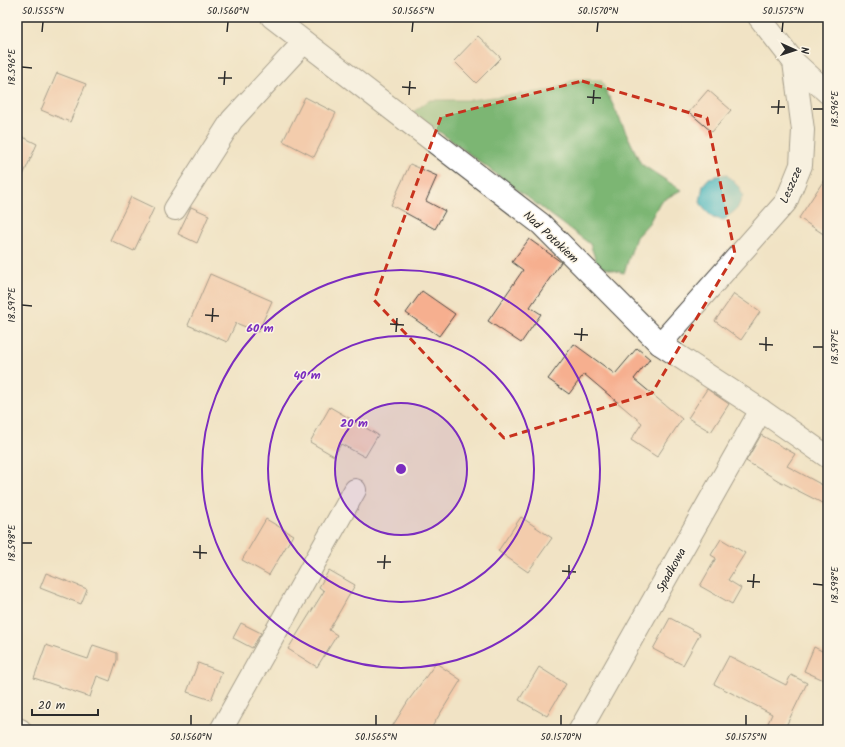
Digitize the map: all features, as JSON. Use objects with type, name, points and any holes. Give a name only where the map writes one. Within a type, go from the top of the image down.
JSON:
[{"type":"street","name":"Nad Potokiem","points":[[272,17],[541,224],[660,344],[761,410],[828,457]]},
{"type":"street","points":[[759,17],[794,62],[828,93]]},
{"type":"street","points":[[175,209],[232,120],[304,42]]},
{"type":"street","name":"Leszcze","points":[[660,344],[786,202],[801,165],[803,130],[794,62]]},
{"type":"street","name":"Spadkowa","points":[[580,730],[761,410]]},
{"type":"street","points":[[222,730],[354,490]]},
{"type":"highlighted area","points":[[582,81],[707,118],[735,254],[652,393],[504,438],[374,300],[441,117]]},
{"type":"green space","points":[[575,79],[601,80],[641,164],[681,190],[660,202],[649,223],[636,237],[624,273],[598,266],[590,244],[413,112],[430,100],[469,100],[552,90]]},
{"type":"water","points":[[726,174],[739,187],[743,196],[737,209],[724,220],[713,218],[704,209],[700,202],[703,185],[709,178]]},
{"type":"building","points":[[478,36],[501,58],[476,83],[454,61]]},
{"type":"building","points":[[57,73],[86,84],[70,122],[41,110]]},
{"type":"building","points":[[708,90],[731,110],[712,132],[689,112]]},
{"type":"building","points":[[305,97],[336,113],[314,157],[283,141]]},
{"type":"building","points":[[17,134],[37,144],[17,189]]},
{"type":"building","points":[[410,164],[437,176],[426,201],[445,211],[435,229],[391,205]]},
{"type":"building","points":[[828,174],[828,237],[799,218]]},
{"type":"building","points":[[131,197],[154,208],[134,251],[110,240]]},
{"type":"building","points":[[191,207],[209,215],[197,243],[178,234]]},
{"type":"building","points":[[529,239],[561,262],[530,307],[541,314],[521,343],[488,321],[523,270],[512,262]]},
{"type":"building","points":[[210,274],[272,301],[258,332],[236,323],[227,342],[188,325]]},
{"type":"building","points":[[422,291],[455,314],[439,336],[406,313]]},
{"type":"building","points":[[734,294],[760,312],[741,340],[715,321]]},
{"type":"building","points":[[574,344],[615,374],[637,348],[650,359],[634,379],[682,419],[657,457],[631,440],[642,423],[584,374],[569,394],[548,379]]},
{"type":"building","points":[[707,389],[729,404],[711,432],[688,418]]},
{"type":"building","points":[[330,407],[378,435],[365,457],[341,444],[334,456],[310,442]]},
{"type":"building","points":[[761,435],[795,454],[787,466],[828,488],[828,506],[779,481],[746,461]]},
{"type":"building","points":[[521,517],[552,538],[528,572],[498,551]]},
{"type":"building","points":[[266,519],[293,535],[269,575],[242,560]]},
{"type":"building","points":[[721,539],[745,553],[728,580],[741,588],[732,604],[700,586],[716,558],[711,555]]},
{"type":"building","points":[[329,570],[355,585],[329,630],[337,635],[317,667],[288,649],[324,591],[319,587]]},
{"type":"building","points":[[46,573],[87,589],[81,604],[40,588]]},
{"type":"building","points":[[670,618],[700,634],[683,665],[653,649]]},
{"type":"building","points":[[241,623],[261,633],[252,648],[233,638]]},
{"type":"building","points":[[46,645],[88,659],[93,645],[117,653],[117,660],[110,681],[97,676],[90,697],[34,678]]},
{"type":"building","points":[[814,647],[828,654],[828,682],[804,671]]},
{"type":"building","points":[[729,656],[786,685],[791,675],[807,683],[784,730],[765,730],[772,714],[714,684]]},
{"type":"building","points":[[198,663],[222,672],[211,700],[187,692]]},
{"type":"building","points":[[436,663],[461,680],[430,730],[390,730],[408,701]]},
{"type":"building","points":[[539,667],[566,684],[547,716],[519,700]]}]
